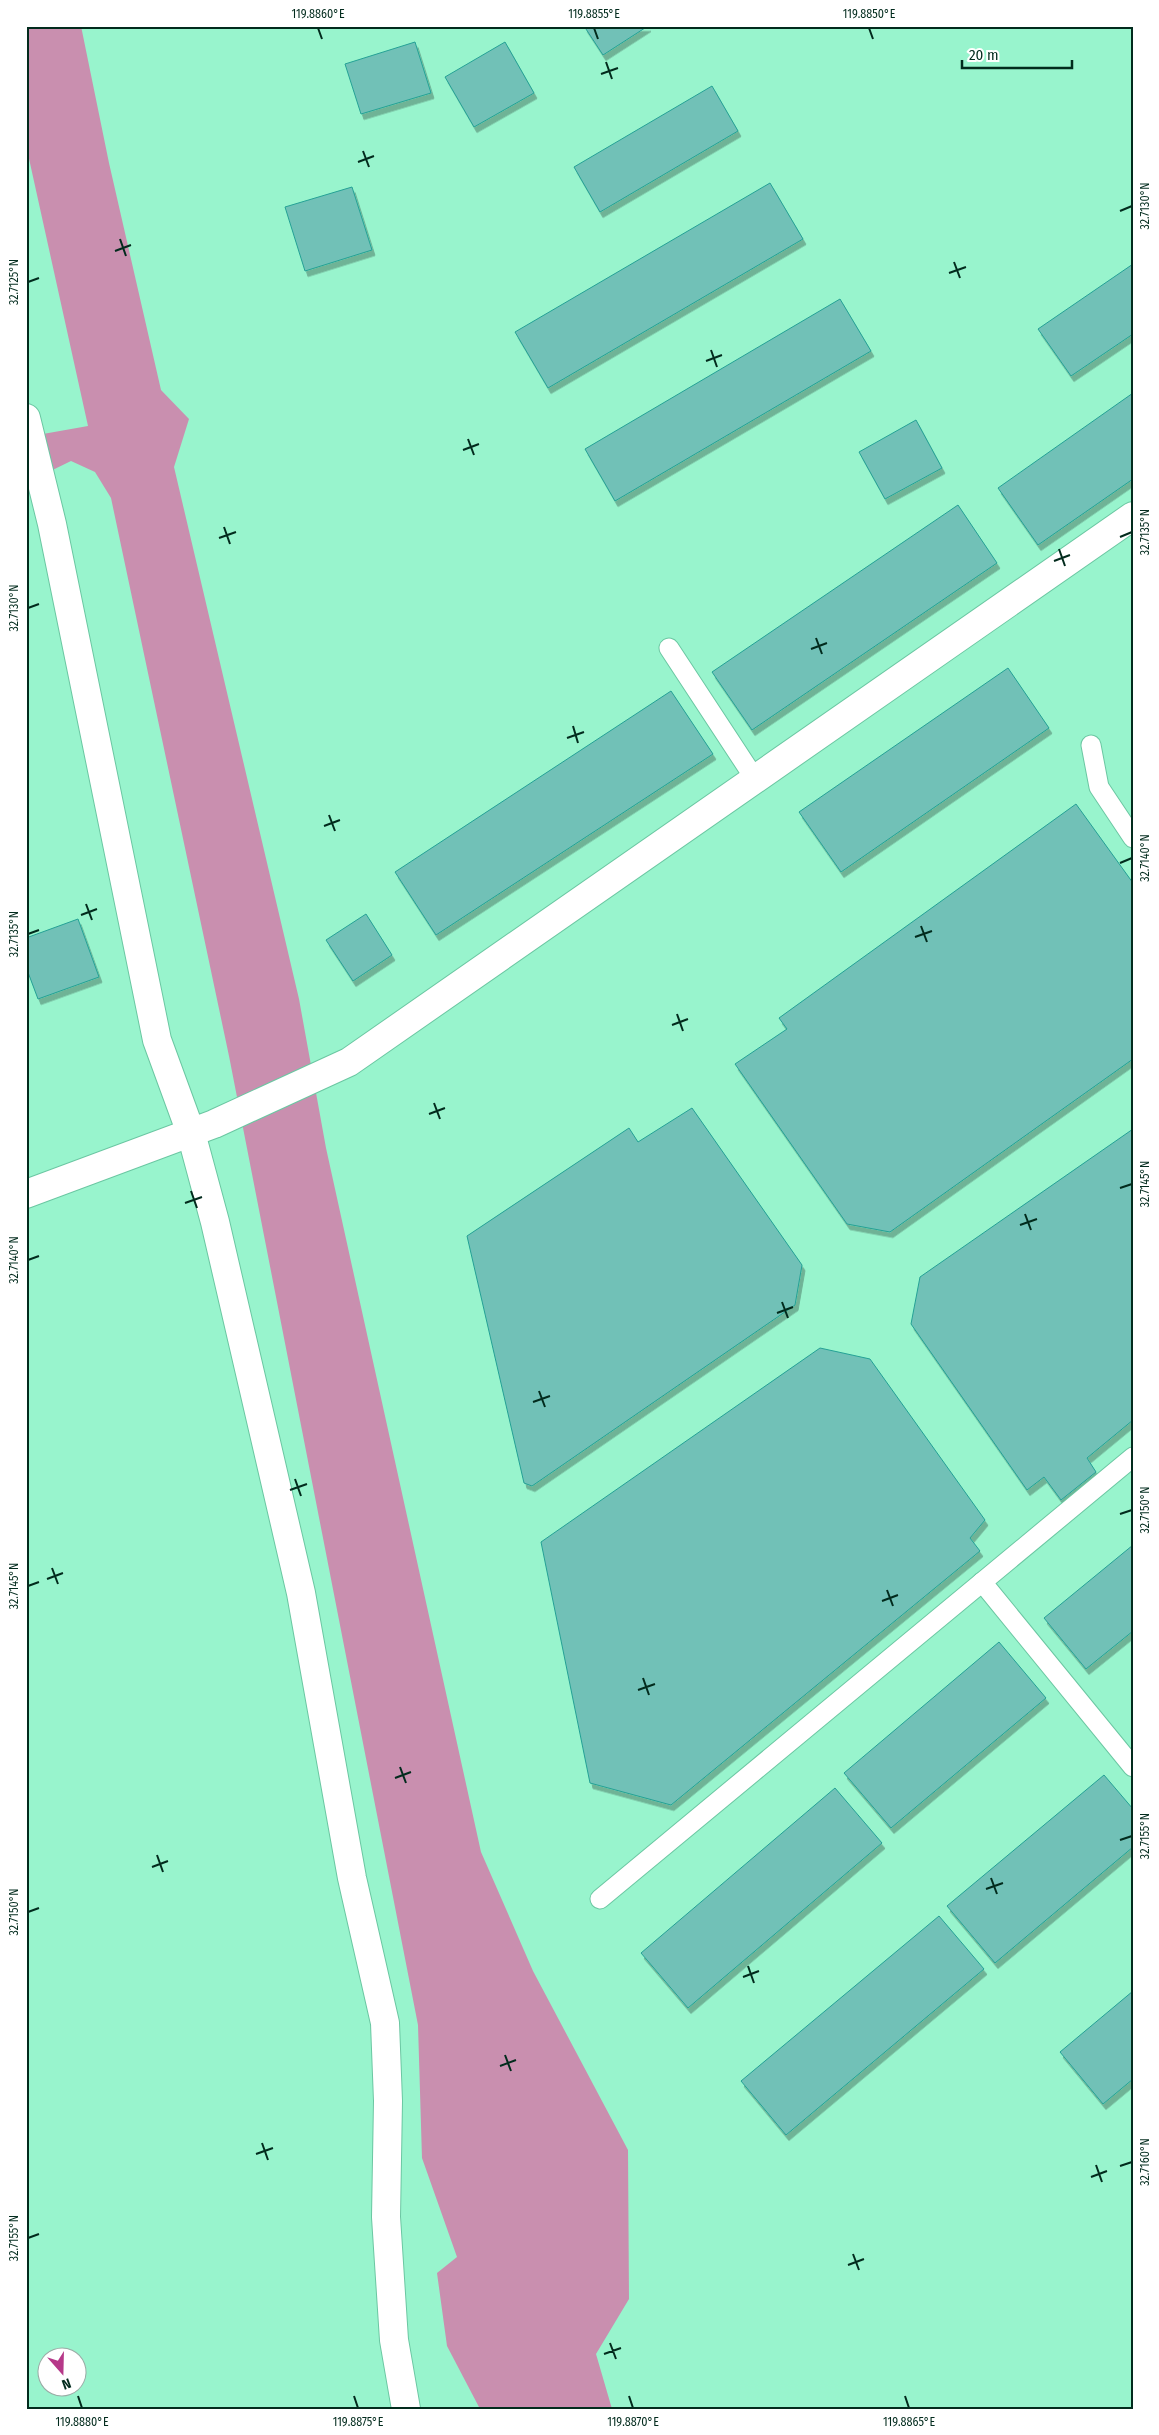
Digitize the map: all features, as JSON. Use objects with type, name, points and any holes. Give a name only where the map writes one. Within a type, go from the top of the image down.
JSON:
[{"type":"street","points":[[26,418],[52,524],[157,1040],[202,1128],[216,1222],[301,1594],[352,1878],[385,2023],[388,2101],[386,2217],[394,2340],[406,2409]]},
{"type":"street","points":[[26,1194],[202,1128],[349,1062],[1133,516]]},
{"type":"lane","points":[[669,648],[755,779]]},
{"type":"lane","points":[[1091,745],[1099,787],[1133,838]]},
{"type":"lane","points":[[600,1898],[1133,1457]]},
{"type":"lane","points":[[982,1582],[1133,1767]]},
{"type":"shaded area","points":[[26,26],[81,26],[109,163],[161,390],[189,419],[174,467],[299,999],[326,1148],[481,1852],[533,1971],[628,2150],[629,2299],[596,2354],[612,2409],[480,2409],[447,2346],[437,2273],[457,2257],[422,2158],[418,2025],[229,1056],[111,498],[95,472],[71,461],[26,483],[26,437],[88,426],[26,145]]},
{"type":"building","points":[[584,26],[648,26],[603,55]]},
{"type":"building","points":[[415,42],[431,93],[361,114],[345,64]]},
{"type":"building","points":[[505,42],[534,93],[474,127],[445,77]]},
{"type":"building","points":[[712,86],[738,131],[600,212],[574,167]]},
{"type":"building","points":[[770,183],[803,239],[548,388],[515,332]]},
{"type":"building","points":[[352,187],[372,250],[305,271],[285,207]]},
{"type":"building","points":[[1133,264],[1133,334],[1071,376],[1038,329]]},
{"type":"building","points":[[840,299],[871,351],[615,501],[585,449]]},
{"type":"building","points":[[1133,393],[1133,479],[1038,545],[998,488]]},
{"type":"building","points":[[916,420],[942,468],[885,499],[859,452]]},
{"type":"building","points":[[958,505],[997,563],[752,730],[712,672]]},
{"type":"building","points":[[1008,668],[1049,728],[841,872],[799,812]]},
{"type":"building","points":[[671,691],[713,754],[436,935],[395,872]]},
{"type":"building","points":[[1076,804],[1133,883],[1133,1059],[890,1232],[847,1224],[735,1064],[787,1029],[779,1018]]},
{"type":"building","points":[[366,914],[392,955],[353,981],[326,940]]},
{"type":"building","points":[[78,919],[99,977],[38,999],[26,967],[26,938]]},
{"type":"building","points":[[692,1108],[802,1265],[795,1305],[532,1486],[524,1483],[467,1236],[629,1128],[638,1142]]},
{"type":"building","points":[[1133,1129],[1133,1420],[1087,1458],[1096,1472],[1061,1500],[1044,1477],[1027,1490],[911,1324],[920,1277]]},
{"type":"building","points":[[820,1348],[870,1359],[985,1520],[970,1538],[980,1551],[671,1805],[590,1783],[541,1542]]},
{"type":"building","points":[[1133,1545],[1133,1631],[1086,1669],[1044,1618]]},
{"type":"building","points":[[999,1642],[1046,1698],[891,1828],[844,1773]]},
{"type":"building","points":[[1104,1775],[1133,1809],[1133,1847],[995,1963],[947,1906]]},
{"type":"building","points":[[835,1788],[882,1843],[688,2008],[641,1953]]},
{"type":"building","points":[[939,1916],[984,1969],[786,2135],[741,2081]]},
{"type":"building","points":[[1133,1991],[1133,2079],[1103,2104],[1060,2052]]}]
